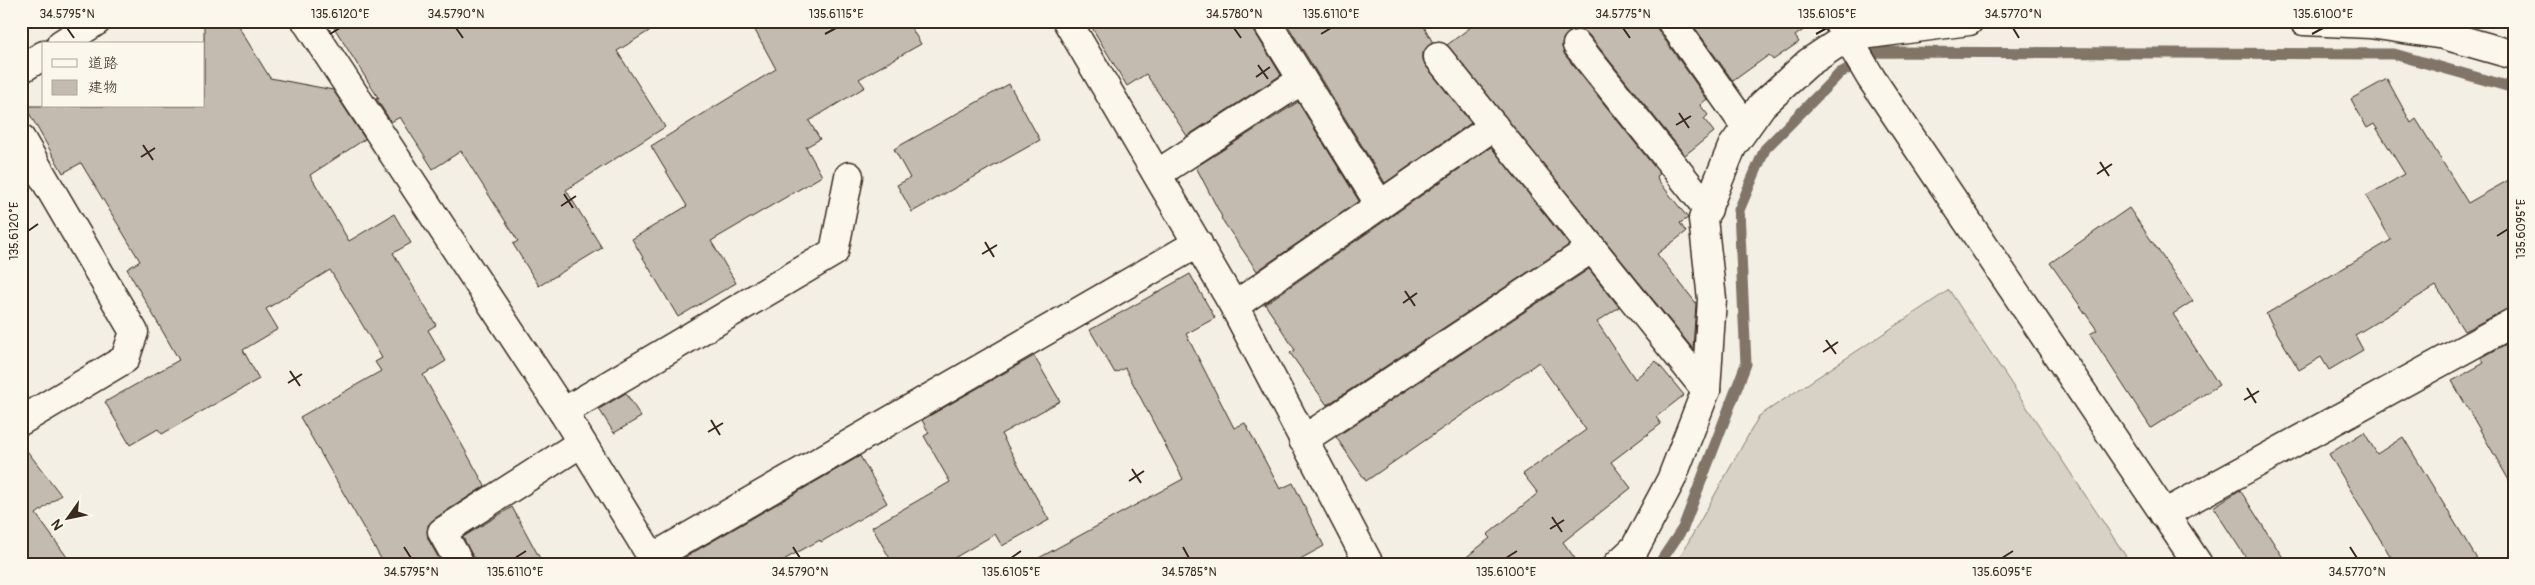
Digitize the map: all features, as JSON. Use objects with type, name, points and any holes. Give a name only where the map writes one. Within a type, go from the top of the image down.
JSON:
[{"type":"street","points":[[306,21],[563,412],[654,561],[1198,243]]},
{"type":"street","points":[[1067,21],[1234,306],[1364,562]]},
{"type":"street","points":[[1266,21],[1380,205]]},
{"type":"street","points":[[1671,21],[1746,127]]},
{"type":"street","points":[[1618,564],[1635,548],[1671,480],[1706,390],[1712,299],[1703,219],[1732,147],[1762,105],[1842,29],[1969,21]]},
{"type":"street","points":[[2304,21],[2370,24],[2444,35],[2514,55]]},
{"type":"street","points":[[64,42],[94,22]]},
{"type":"street","points":[[1842,29],[1871,78],[2198,564]]},
{"type":"street","points":[[1576,45],[1708,209]]},
{"type":"street","points":[[21,69],[42,56]]},
{"type":"street","points":[[1438,57],[1706,390]]},
{"type":"street","points":[[1156,174],[1302,80]]},
{"type":"street","points":[[1234,306],[1494,126]]},
{"type":"street","points":[[21,139],[134,332],[125,359],[21,421]]},
{"type":"street","points":[[563,412],[834,252],[849,176]]},
{"type":"street","points":[[1303,440],[1592,248]]},
{"type":"street","points":[[2164,514],[2514,322]]},
{"type":"street","points":[[460,564],[442,532],[581,443]]},
{"type":"shaded area","points":[[1949,290],[2131,564],[1676,564],[1759,416]]},
{"type":"building","points":[[204,21],[235,21],[270,78],[333,90],[365,139],[310,175],[349,241],[394,214],[411,243],[393,253],[436,325],[428,330],[446,361],[423,375],[485,486],[434,519],[428,525],[428,539],[442,564],[384,564],[300,417],[381,371],[375,362],[382,358],[330,270],[266,309],[278,329],[243,350],[259,379],[162,434],[158,429],[130,445],[105,402],[179,360],[127,269],[140,261],[81,163],[63,173],[25,106],[42,106],[42,108],[205,108]]},
{"type":"building","points":[[330,21],[665,21],[617,51],[665,127],[566,190],[602,248],[539,286],[513,244],[518,241],[461,151],[433,169],[400,117],[391,122],[376,98],[379,99]]},
{"type":"building","points":[[750,21],[907,21],[921,44],[859,79],[865,87],[809,121],[820,139],[806,147],[822,176],[711,241],[736,283],[678,317],[632,239],[687,206],[651,146],[776,69]]},
{"type":"building","points":[[1088,21],[1250,21],[1281,75],[1187,136],[1146,74],[1127,86]]},
{"type":"building","points":[[1285,21],[1421,21],[1433,43],[1423,52],[1426,66],[1471,123],[1385,183]]},
{"type":"building","points":[[1479,21],[1656,21],[1658,30],[1707,99],[1700,105],[1708,115],[1704,119],[1714,132],[1685,155],[1589,35],[1583,31],[1575,30],[1568,33],[1563,39],[1562,47],[1565,55],[1660,174],[1657,176],[1658,180],[1688,218],[1680,223],[1686,232],[1657,254],[1696,303],[1693,349],[1447,45]]},
{"type":"building","points":[[1690,21],[1816,21],[1795,36],[1799,42],[1773,60],[1769,55],[1733,81]]},
{"type":"building","points":[[2387,79],[2411,123],[2416,119],[2468,203],[2514,177],[2514,306],[2464,331],[2436,286],[2355,335],[2363,350],[2329,370],[2321,357],[2299,370],[2266,314],[2391,240],[2366,196],[2405,174],[2374,124],[2367,128],[2351,99]]},
{"type":"building","points":[[1009,84],[1040,140],[912,212],[897,185],[910,178],[894,149]]},
{"type":"building","points":[[1298,102],[1359,201],[1257,271],[1221,218],[1196,167]]},
{"type":"building","points":[[1491,147],[1569,245],[1327,405],[1290,353],[1295,350],[1265,304]]},
{"type":"building","points":[[2129,208],[2193,301],[2173,314],[2219,385],[2151,428],[2090,334],[2097,330],[2050,263]]},
{"type":"building","points":[[1589,269],[1619,307],[1597,322],[1635,379],[1656,361],[1684,395],[1656,417],[1661,424],[1611,462],[1631,488],[1563,542],[1579,564],[1458,564],[1490,538],[1487,535],[1538,493],[1523,474],[1586,430],[1539,362],[1366,481],[1336,437]]},
{"type":"building","points":[[1190,274],[1215,318],[1186,334],[1234,428],[1245,423],[1280,489],[1293,483],[1324,546],[1291,564],[1028,564],[1183,479],[1125,368],[1115,373],[1090,330]]},
{"type":"building","points":[[2506,344],[2509,349],[2514,346],[2514,489],[2452,381],[2484,363],[2481,358]]},
{"type":"building","points":[[1034,356],[1060,401],[1001,434],[1049,520],[1002,546],[995,534],[944,564],[893,564],[872,527],[950,482],[924,436],[929,433],[922,420]]},
{"type":"building","points":[[626,393],[641,417],[614,433],[599,409]]},
{"type":"building","points":[[2364,432],[2377,454],[2403,437],[2480,564],[2395,564],[2329,454]]},
{"type":"building","points":[[21,443],[61,495],[36,514],[72,564],[21,564]]},
{"type":"building","points":[[860,456],[887,503],[821,542],[820,540],[776,564],[673,564]]},
{"type":"building","points":[[2240,490],[2287,564],[2250,564],[2213,507]]},
{"type":"building","points":[[512,507],[543,564],[476,564],[463,537]]},
{"type":"waterway","points":[[1659,564],[1683,528],[1746,364],[1739,210],[1765,149],[1840,73],[1879,52],[2394,54],[2514,88]]}]
